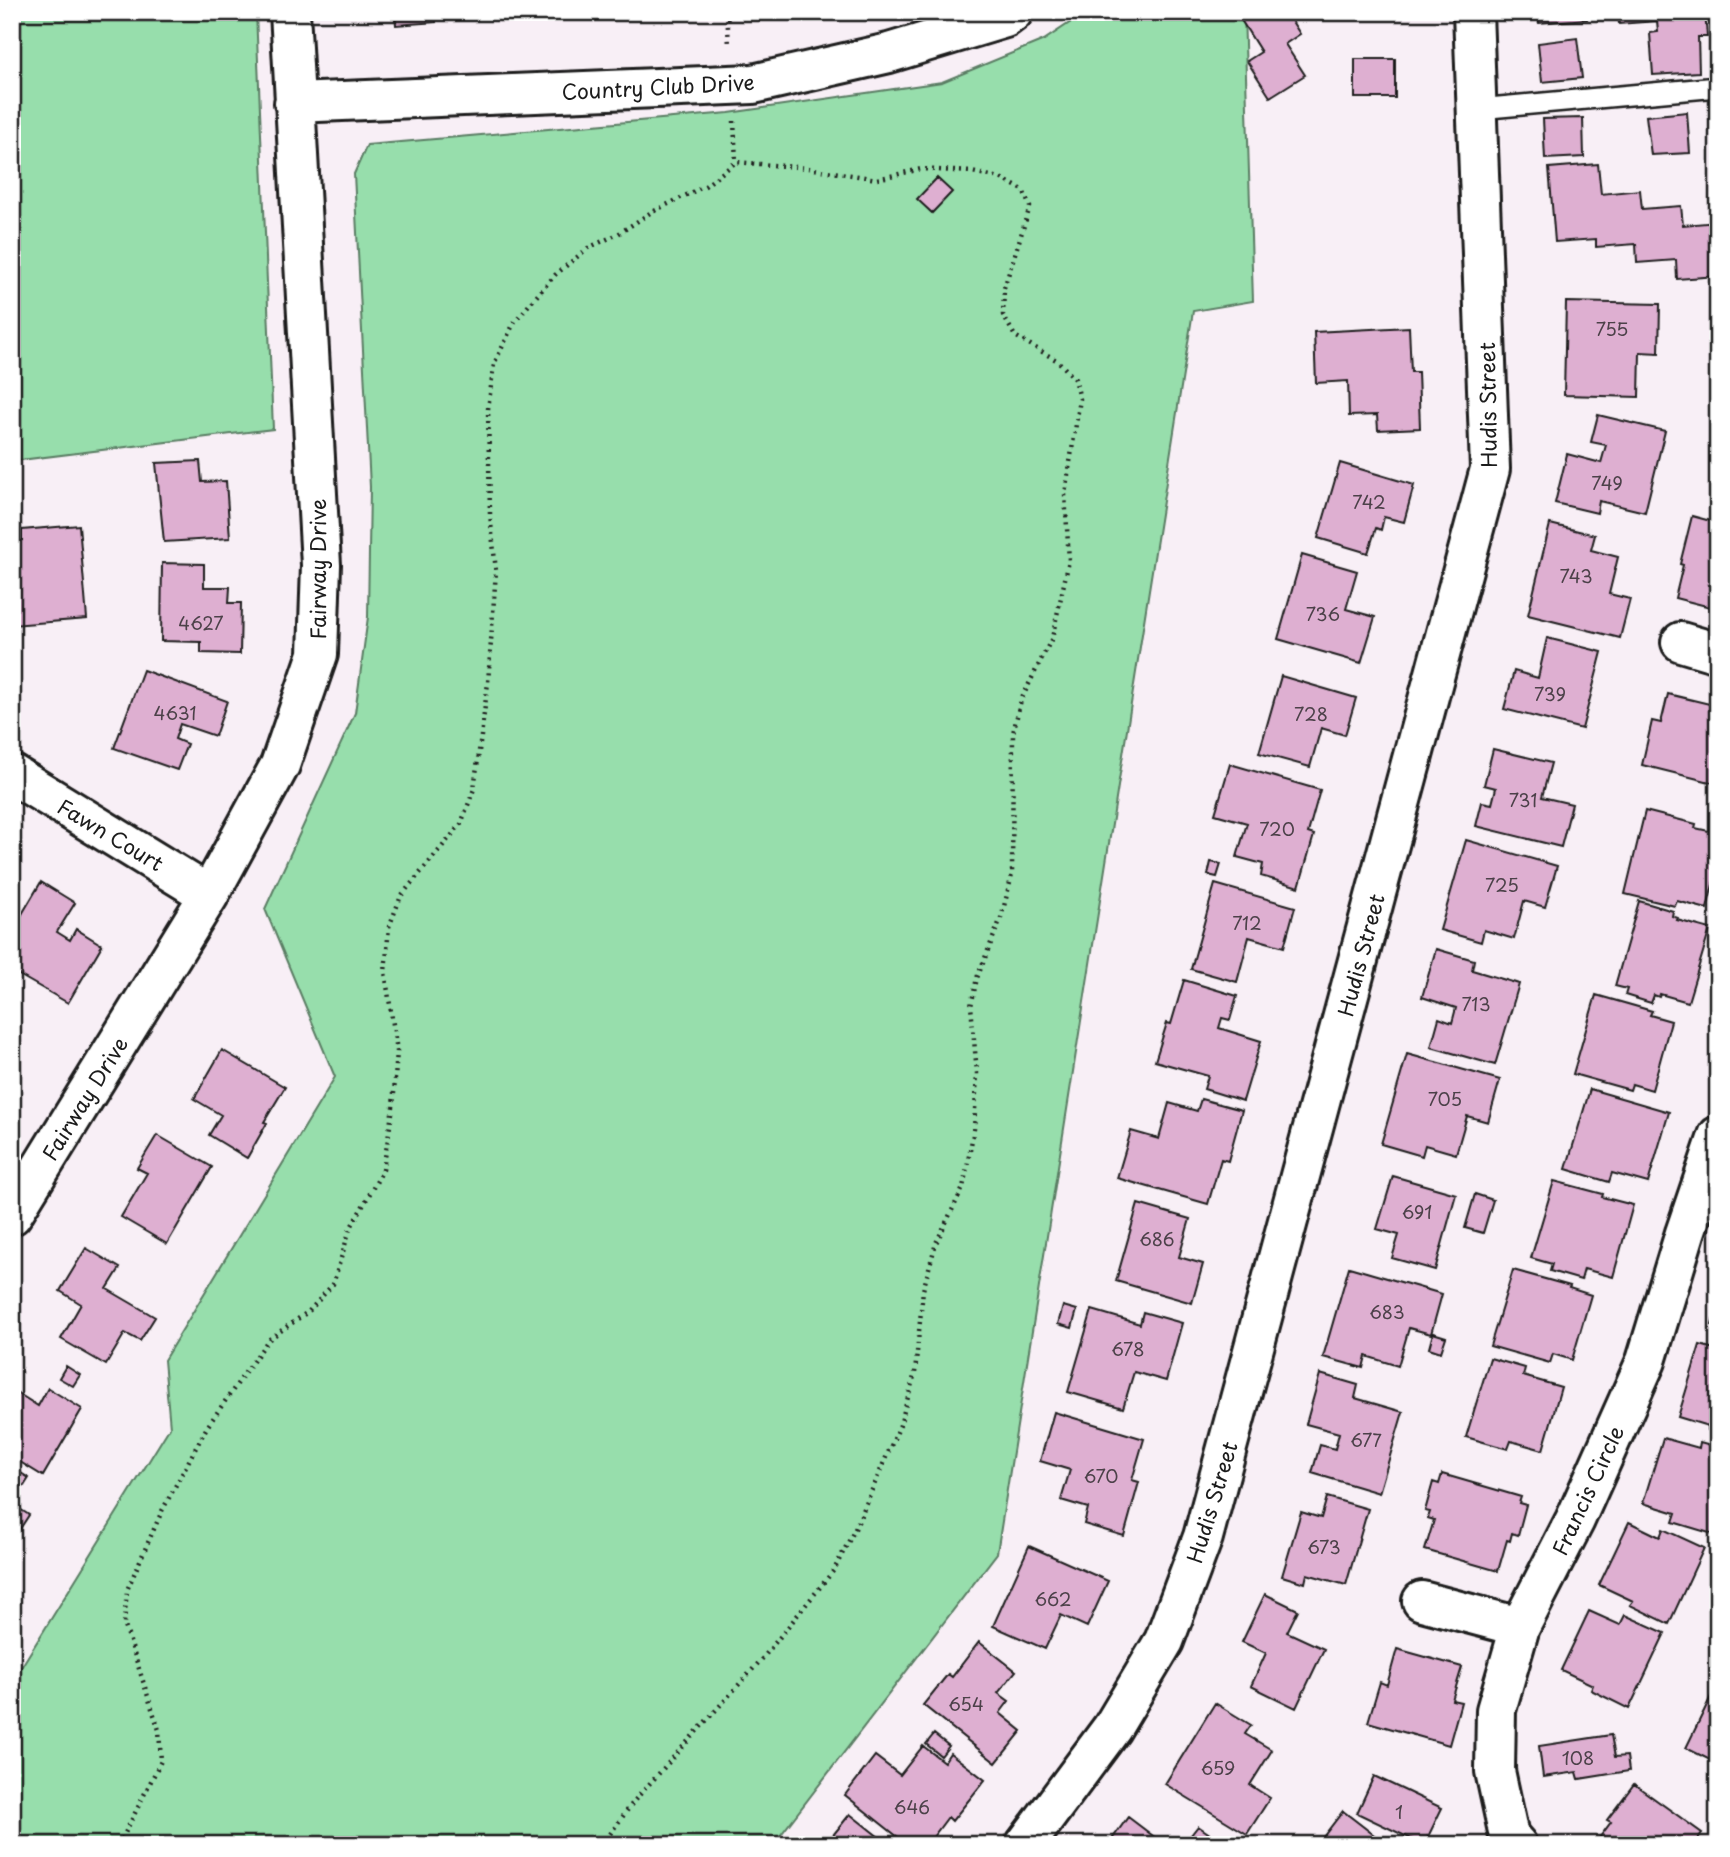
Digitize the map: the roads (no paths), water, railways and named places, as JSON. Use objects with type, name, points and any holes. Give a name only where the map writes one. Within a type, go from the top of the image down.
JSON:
[{"type":"street","name":"Fairway Drive","points":[[12,1216],[209,895],[280,765],[318,654],[321,565],[290,12]]},
{"type":"street","name":"Country Club Drive","points":[[295,103],[753,84],[889,53],[1005,18],[1013,12]]},
{"type":"street","name":"Hudis Street","points":[[1025,1845],[1112,1728],[1164,1640],[1203,1537],[1490,469],[1473,12]]},
{"type":"street","points":[[1681,642],[1718,653]]},
{"type":"street","name":"Fawn Court","points":[[12,774],[209,895]]},
{"type":"street","name":"Francis Circle","points":[[1509,1842],[1495,1771],[1496,1710],[1520,1627],[1575,1520],[1646,1361],[1718,1136]]},
{"type":"street","points":[[1422,1601],[1520,1627]]},
{"type":"lane","points":[[1478,109],[1707,88]]}]
